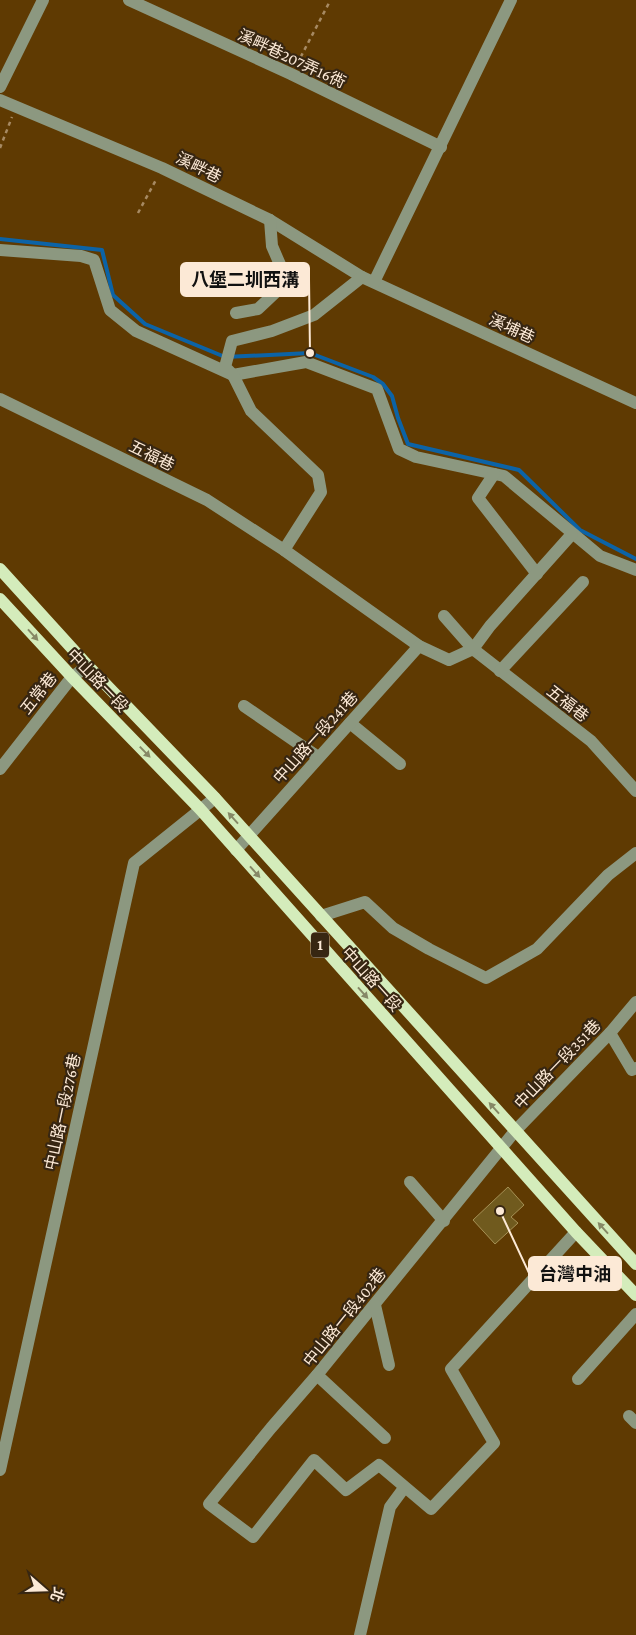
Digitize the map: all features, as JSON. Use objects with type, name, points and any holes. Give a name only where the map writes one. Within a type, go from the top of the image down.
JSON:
[{"type":"main road","name":"中山路一段","points":[[0,569],[88,666],[215,798],[636,1264]]},
{"type":"main road","name":"中山路一段","points":[[0,599],[72,677],[200,809],[576,1232],[636,1295]]},
{"type":"street","points":[[0,87],[43,0]]},
{"type":"street","name":"溪畔巷207弄16衖","points":[[129,0],[291,74],[441,147]]},
{"type":"street","points":[[284,550],[320,492],[318,475],[251,411],[229,371],[232,341],[272,331],[314,315],[368,280],[441,147],[511,0]]},
{"type":"street","name":"溪畔巷","points":[[0,100],[162,168],[270,220],[368,280]]},
{"type":"street","points":[[236,313],[258,309],[275,293],[285,276],[272,246],[270,220]]},
{"type":"street","points":[[0,250],[81,256],[94,260],[110,310],[136,330],[229,371],[306,362],[376,389],[399,449],[416,457],[504,476],[600,556],[636,570]]},
{"type":"street","name":"溪埔巷","points":[[368,280],[636,403]]},
{"type":"street","name":"五福巷","points":[[0,399],[207,500],[284,550],[419,646],[448,660],[473,649],[490,626],[572,534]]},
{"type":"street","points":[[494,474],[478,498],[537,574]]},
{"type":"street","points":[[500,670],[583,582]]},
{"type":"street","points":[[444,616],[473,649]]},
{"type":"street","name":"中山路一段241巷","points":[[236,850],[419,646]]},
{"type":"street","name":"五福巷","points":[[473,649],[591,741],[636,791]]},
{"type":"street","name":"五常巷","points":[[0,769],[72,677],[88,666]]},
{"type":"street","points":[[244,706],[318,757]]},
{"type":"street","points":[[350,723],[400,764]]},
{"type":"street","name":"中山路一段276巷","points":[[0,1470],[134,863],[215,798]]},
{"type":"street","points":[[321,916],[365,902],[393,928],[486,978],[538,949],[608,875],[636,853]]},
{"type":"street","name":"中山路一段351巷","points":[[502,1148],[515,1131],[610,1032],[636,1002]]},
{"type":"street","points":[[610,1032],[632,1070],[636,1068]]},
{"type":"street","name":"中山路一段402巷","points":[[404,1488],[379,1465],[346,1490],[314,1460],[253,1537],[209,1504],[375,1305],[502,1148]]},
{"type":"street","points":[[410,1182],[444,1221]]},
{"type":"street","points":[[360,1635],[390,1507],[404,1488],[431,1509],[494,1443],[451,1369],[576,1232]]},
{"type":"street","points":[[375,1305],[389,1365]]},
{"type":"street","points":[[578,1379],[636,1314]]},
{"type":"street","points":[[317,1375],[385,1438]]},
{"type":"path","points":[[291,74],[330,1]]},
{"type":"path","points":[[0,148],[16,106]]},
{"type":"path","points":[[138,213],[162,168]]},
{"type":"building","points":[[508,1187],[524,1205],[511,1217],[518,1223],[495,1244],[473,1220]]},
{"type":"waterway","points":[[0,239],[102,250],[113,295],[145,324],[225,357],[310,353],[373,377],[383,384],[392,396],[408,444],[519,470],[580,530],[636,559]]},
{"type":"place","name":"八堡二圳西溝","points":[[310,353]]},
{"type":"place","name":"台灣中油","points":[[500,1211]]}]
